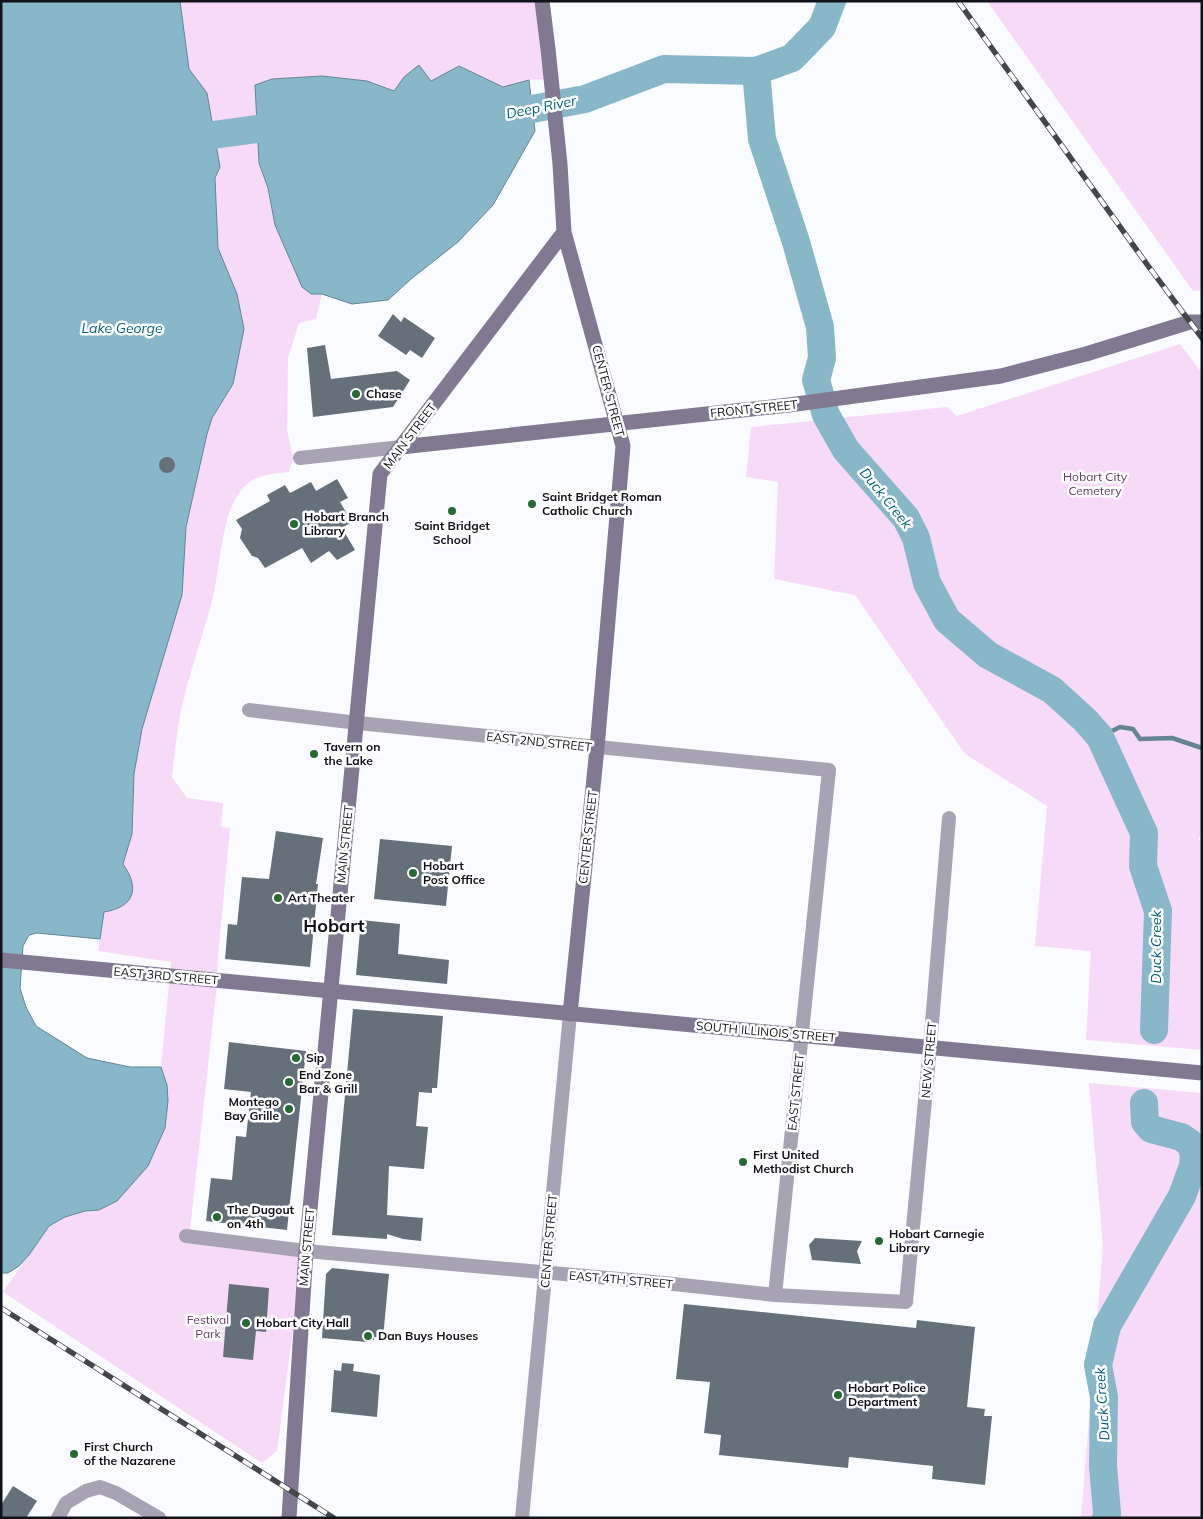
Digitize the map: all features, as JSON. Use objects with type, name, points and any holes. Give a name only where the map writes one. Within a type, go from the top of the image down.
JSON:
[{"type":"street","name":"CENTER STREET","points":[[522,1518],[597,748],[623,446],[564,232],[560,164],[542,1]]},
{"type":"street","name":"MAIN STREET","points":[[289,1518],[306,1251],[358,723],[380,474],[564,232]]},
{"type":"street","name":"FRONT STREET","points":[[300,458],[789,405],[1001,376],[1086,354],[1190,322],[1202,322]]},
{"type":"street","name":"EAST 2ND STREET","points":[[249,710],[597,748],[829,770]]},
{"type":"street","name":"EAST STREET","points":[[776,1295],[829,770]]},
{"type":"street","name":"NEW STREET","points":[[906,1302],[949,818]]},
{"type":"street","name":"EAST 3RD STREET","points":[[1,960],[331,992]]},
{"type":"street","name":"SOUTH ILLINOIS STREET","points":[[331,992],[1202,1073]]},
{"type":"street","name":"EAST 4TH STREET","points":[[186,1236],[306,1251],[546,1274],[664,1283],[776,1295],[906,1302]]},
{"type":"street","points":[[58,1518],[66,1503],[86,1491],[100,1486],[159,1518]]},
{"type":"green space","name":"Festival Park","points":[[165,1],[535,1],[546,79],[529,80],[503,87],[459,66],[431,81],[404,77],[394,91],[367,81],[259,163],[268,188],[275,225],[311,294],[322,294],[316,319],[299,323],[288,358],[287,430],[293,458],[289,472],[265,475],[254,479],[244,487],[236,497],[226,523],[213,596],[181,711],[172,777],[187,798],[223,803],[221,827],[230,828],[217,984],[189,1239],[303,1254],[277,1451],[262,1463],[3,1292],[49,1226],[65,1217],[85,1211],[99,1210],[148,1166],[155,1148],[167,1085],[161,1067],[171,962],[98,951],[104,912]]},
{"type":"green space","points":[[987,1],[1202,1],[1202,290],[1193,291]]},
{"type":"green space","name":"Hobart City Cemetery","points":[[1180,344],[1202,373],[1202,834],[1198,839],[1202,842],[1202,1050],[1086,1040],[1091,951],[1035,946],[1047,806],[965,754],[855,595],[774,579],[778,482],[746,477],[751,427],[947,407],[957,416]]},
{"type":"green space","points":[[1089,1083],[1202,1093],[1202,1518],[1081,1518],[1103,1245]]},
{"type":"water","name":"Lake George","points":[[1,1],[180,1],[189,69],[207,93],[220,167],[215,178],[218,248],[237,294],[244,329],[233,384],[212,418],[207,434],[186,527],[182,595],[142,729],[134,774],[132,834],[123,864],[132,881],[132,895],[122,906],[104,912],[100,939],[37,933],[29,935],[23,946],[20,988],[26,1007],[36,1026],[87,1058],[130,1067],[161,1067],[167,1085],[168,1101],[165,1128],[148,1166],[117,1201],[99,1210],[85,1211],[65,1217],[49,1226],[29,1255],[19,1266],[8,1273],[1,1273]]},
{"type":"water","points":[[419,65],[431,81],[459,66],[503,87],[529,80],[535,131],[493,205],[458,242],[388,300],[352,304],[322,294],[311,294],[302,287],[275,225],[268,188],[259,163],[255,85],[272,79],[322,76],[367,81],[394,91],[404,77]]},
{"type":"building","points":[[393,314],[401,322],[404,317],[435,338],[422,358],[410,350],[406,355],[378,336]]},
{"type":"building","name":"Chase","points":[[325,345],[331,379],[397,371],[410,380],[393,407],[313,417],[307,348]]},
{"type":"building","points":[[167,457],[173,459],[175,465],[173,471],[167,473],[161,471],[159,465],[161,459]]},
{"type":"building","name":"Hobart Branch Library","points":[[337,479],[348,498],[340,502],[352,522],[342,528],[355,550],[337,560],[329,551],[311,563],[302,548],[265,568],[258,558],[252,556],[240,538],[242,529],[236,520],[270,501],[267,495],[285,485],[290,493],[311,482],[316,491]]},
{"type":"building","points":[[276,831],[323,838],[316,884],[318,884],[310,967],[225,959],[228,924],[237,925],[242,877],[269,879]]},
{"type":"building","name":"Hobart Post Office","points":[[380,839],[452,846],[446,906],[374,899]]},
{"type":"building","points":[[361,920],[400,924],[398,954],[449,960],[447,984],[356,975]]},
{"type":"building","points":[[353,1009],[443,1016],[437,1088],[432,1088],[432,1093],[419,1092],[416,1126],[428,1127],[424,1169],[389,1166],[387,1215],[423,1218],[421,1241],[403,1239],[387,1234],[387,1239],[332,1235]]},
{"type":"building","points":[[229,1042],[306,1051],[287,1230],[206,1221],[211,1178],[232,1180],[236,1136],[246,1137],[251,1092],[224,1089]]},
{"type":"building","points":[[815,1238],[862,1241],[857,1251],[861,1264],[812,1260],[809,1245]]},
{"type":"building","points":[[332,1268],[389,1274],[383,1338],[374,1337],[374,1340],[367,1339],[367,1342],[322,1338],[326,1274]]},
{"type":"building","name":"Hobart City Hall","points":[[229,1284],[269,1288],[266,1332],[256,1331],[253,1360],[223,1357]]},
{"type":"building","name":"Hobart Police Department","points":[[684,1304],[916,1328],[917,1320],[975,1327],[967,1407],[985,1409],[984,1416],[992,1416],[985,1485],[932,1479],[933,1466],[849,1457],[848,1468],[719,1455],[721,1435],[704,1433],[710,1382],[676,1379]]},
{"type":"building","points":[[342,1363],[354,1364],[353,1371],[380,1375],[377,1417],[331,1412],[334,1370],[341,1371]]},
{"type":"building","points":[[13,1486],[37,1501],[26,1518],[1,1518],[1,1505]]},
{"type":"waterway","name":"Deep River","points":[[495,116],[585,99],[664,69],[756,71],[792,58],[822,27],[832,1]]},
{"type":"waterway","name":"Duck Creek","points":[[756,71],[762,139],[796,242],[820,327],[822,358],[816,380],[826,415],[846,450],[906,518],[916,538],[927,583],[947,620],[988,655],[1052,690],[1085,720],[1100,737],[1144,833],[1143,866],[1158,911],[1154,1030]]},
{"type":"waterway","name":"Deep River","points":[[213,135],[294,124]]},
{"type":"waterway","points":[[1100,737],[1120,727],[1133,729],[1140,739],[1172,738],[1202,748]]},
{"type":"waterway","name":"Duck Creek","points":[[1106,1518],[1103,1466],[1104,1397],[1098,1365],[1107,1326],[1182,1196],[1193,1166],[1194,1154],[1190,1143],[1181,1137],[1151,1129],[1145,1122],[1144,1103]]},
{"type":"railway","points":[[958,1],[1202,338]]},
{"type":"railway","points":[[1,1308],[334,1518]]},
{"type":"place","name":"Chase","points":[[356,394]]},
{"type":"place","name":"Saint Bridget Roman Catholic Church","points":[[532,504]]},
{"type":"place","name":"Saint Bridget School","points":[[452,511]]},
{"type":"place","name":"Hobart Branch Library","points":[[294,524]]},
{"type":"place","name":"Tavern on the Lake","points":[[314,754]]},
{"type":"place","name":"Hobart Post Office","points":[[413,873]]},
{"type":"place","name":"Art Theater","points":[[278,898]]},
{"type":"place","name":"Sip","points":[[296,1058]]},
{"type":"place","name":"End Zone Bar & Grill","points":[[289,1082]]},
{"type":"place","name":"Montego Bay Grille","points":[[289,1109]]},
{"type":"place","name":"First United Methodist Church","points":[[743,1162]]},
{"type":"place","name":"The Dugout on 4th","points":[[217,1217]]},
{"type":"place","name":"Hobart Carnegie Library","points":[[879,1241]]},
{"type":"place","name":"Hobart City Hall","points":[[246,1323]]},
{"type":"place","name":"Dan Buys Houses","points":[[368,1336]]},
{"type":"place","name":"Hobart Police Department","points":[[838,1395]]},
{"type":"place","name":"First Church of the Nazarene","points":[[74,1454]]},
{"type":"district","name":"Hobart","points":[[334,926]]}]
